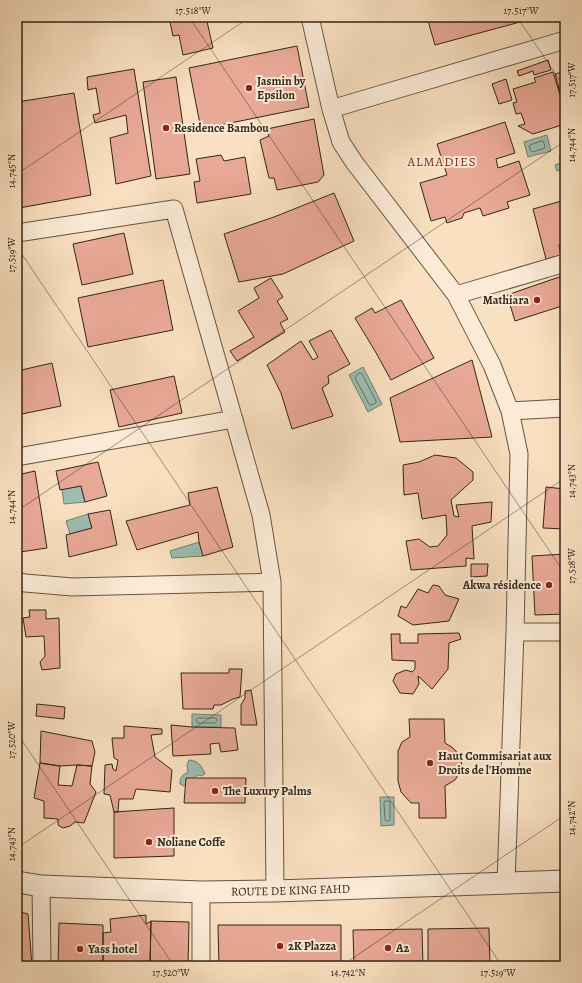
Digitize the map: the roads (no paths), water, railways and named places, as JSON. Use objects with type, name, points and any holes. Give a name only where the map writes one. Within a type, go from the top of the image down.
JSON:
[{"type":"street","points":[[310,17],[331,109],[341,142],[346,151],[456,295],[492,365],[510,411],[519,454],[515,632],[506,883]]},
{"type":"street","points":[[331,109],[565,40]]},
{"type":"street","points":[[17,233],[174,209],[261,515],[272,582],[275,891]]},
{"type":"street","points":[[456,295],[565,263]]},
{"type":"street","points":[[510,411],[565,408]]},
{"type":"street","points":[[17,457],[234,419]]},
{"type":"street","points":[[17,581],[72,587],[272,582]]},
{"type":"street","points":[[515,632],[565,632]]},
{"type":"street","name":"ROUTE DE KING FAHD","points":[[17,882],[41,886],[201,892],[275,891],[565,881]]},
{"type":"street","points":[[41,886],[42,966]]},
{"type":"street","points":[[201,892],[201,966]]},
{"type":"water","points":[[547,135],[551,151],[528,157],[524,142]]},
{"type":"water","points":[[565,154],[565,171],[564,169],[557,171],[555,165],[561,163],[559,156]]},
{"type":"water","points":[[363,367],[382,404],[368,412],[349,375]]},
{"type":"water","points":[[81,486],[85,502],[64,504],[62,489]]},
{"type":"water","points":[[88,514],[92,528],[70,534],[66,521]]},
{"type":"water","points":[[199,542],[203,556],[172,558],[170,551]]},
{"type":"water","points":[[192,714],[221,715],[221,727],[192,727]]},
{"type":"water","points":[[189,760],[195,761],[199,764],[205,774],[197,776],[184,786],[180,784],[180,779],[188,772],[187,765]]},
{"type":"water","points":[[380,797],[394,797],[394,825],[381,826]]},
{"type":"place","name":"Jasmin by Epsilon","points":[[249,88]]},
{"type":"place","name":"Residence Bambou","points":[[166,128]]},
{"type":"place","name":"Mathiara","points":[[537,300]]},
{"type":"place","name":"Akwa résidence","points":[[549,585]]},
{"type":"place","name":"Haut Commisariat aux Droits de l'Homme","points":[[430,763]]},
{"type":"place","name":"The Luxury Palms","points":[[215,791]]},
{"type":"place","name":"Noliane Coffe","points":[[149,842]]},
{"type":"place","name":"2K Plazza","points":[[280,946]]},
{"type":"place","name":"A2","points":[[388,948]]},
{"type":"place","name":"Yass hotel","points":[[80,949]]},
{"type":"district","name":"ALMADIES","points":[[442,161]]}]
